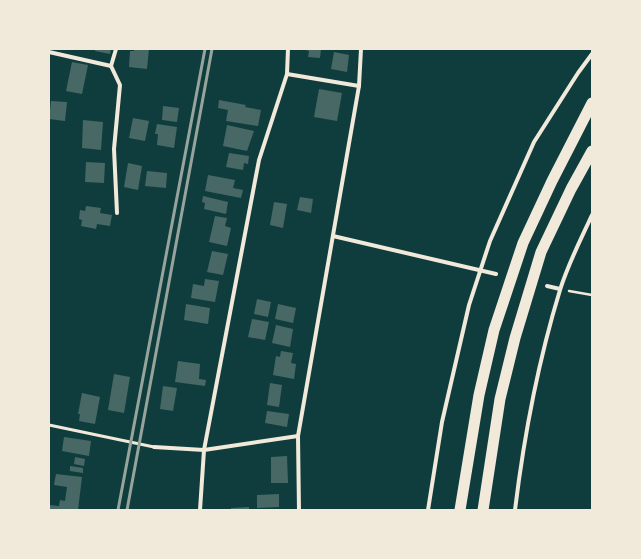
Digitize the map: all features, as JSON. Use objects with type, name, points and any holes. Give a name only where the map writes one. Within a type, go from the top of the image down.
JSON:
[{"type":"highway","points":[[460,510],[479,395],[494,330],[523,243],[552,181],[592,103]]},
{"type":"highway","points":[[483,510],[500,399],[515,338],[541,252],[571,189],[592,151]]},
{"type":"street","points":[[116,49],[111,66],[120,84],[114,149],[117,213]]},
{"type":"street","points":[[200,510],[204,450],[259,160],[287,74],[288,49]]},
{"type":"street","points":[[298,510],[298,436],[359,86],[361,49]]},
{"type":"street","points":[[49,52],[111,66]]},
{"type":"street","points":[[428,510],[442,422],[469,305],[490,241],[534,142],[578,73],[592,54]]},
{"type":"street","points":[[287,74],[359,86]]},
{"type":"street","points":[[515,510],[521,460],[534,389],[560,289],[592,215]]},
{"type":"street","points":[[333,236],[480,269],[496,274]]},
{"type":"street","points":[[547,286],[560,289]]},
{"type":"street","points":[[154,447],[204,450],[298,436]]},
{"type":"lane","points":[[49,425],[154,447]]},
{"type":"path","points":[[560,289],[592,296]]},
{"type":"building","points":[[96,49],[111,49],[110,54],[95,51]]},
{"type":"building","points":[[134,49],[149,49],[147,69],[129,67],[130,51],[134,51]]},
{"type":"building","points":[[303,49],[321,49],[320,58],[308,57],[309,51]]},
{"type":"building","points":[[334,52],[349,55],[347,72],[331,69]]},
{"type":"building","points":[[72,62],[88,65],[82,94],[66,91]]},
{"type":"building","points":[[319,89],[342,93],[337,121],[314,117]]},
{"type":"building","points":[[219,100],[246,105],[245,107],[261,110],[258,126],[226,121],[228,110],[218,108]]},
{"type":"building","points":[[51,101],[67,102],[65,121],[49,119]]},
{"type":"building","points":[[163,106],[179,108],[177,122],[162,120]]},
{"type":"building","points":[[133,118],[149,121],[145,141],[129,138]]},
{"type":"building","points":[[83,120],[103,122],[101,150],[82,148]]},
{"type":"building","points":[[157,124],[177,127],[174,148],[157,145],[158,134],[155,134]]},
{"type":"building","points":[[227,125],[254,131],[247,151],[223,146]]},
{"type":"building","points":[[229,153],[249,156],[248,164],[244,163],[243,170],[226,167]]},
{"type":"building","points":[[86,162],[105,163],[104,183],[85,182]]},
{"type":"building","points":[[128,163],[142,166],[138,190],[124,187]]},
{"type":"building","points":[[147,171],[167,173],[166,188],[145,186]]},
{"type":"building","points":[[208,175],[235,180],[233,188],[243,190],[241,198],[205,191]]},
{"type":"building","points":[[203,196],[228,202],[226,214],[204,209],[205,203],[202,202]]},
{"type":"building","points":[[300,197],[313,199],[311,213],[297,210]]},
{"type":"building","points":[[274,202],[287,204],[283,228],[270,225]]},
{"type":"building","points":[[86,206],[101,208],[100,213],[112,215],[110,226],[97,224],[96,229],[81,226],[82,220],[79,219],[80,210],[85,211]]},
{"type":"building","points":[[215,216],[227,218],[225,226],[231,228],[227,246],[209,242]]},
{"type":"building","points":[[212,251],[228,254],[223,275],[207,272]]},
{"type":"building","points":[[205,279],[219,281],[215,302],[191,298],[193,284],[204,286]]},
{"type":"building","points":[[257,299],[271,302],[268,317],[254,314]]},
{"type":"building","points":[[186,304],[210,308],[208,324],[184,320]]},
{"type":"building","points":[[278,304],[296,308],[293,323],[275,319]]},
{"type":"building","points":[[252,319],[269,322],[265,340],[248,337]]},
{"type":"building","points":[[276,325],[293,329],[290,347],[272,343]]},
{"type":"building","points":[[281,351],[293,353],[291,363],[296,364],[294,379],[273,375],[276,356],[280,357]]},
{"type":"building","points":[[178,361],[200,364],[199,379],[206,380],[205,386],[175,382]]},
{"type":"building","points":[[114,374],[130,377],[124,413],[108,410]]},
{"type":"building","points":[[270,383],[282,385],[279,407],[267,405]]},
{"type":"building","points":[[163,386],[177,388],[173,411],[160,409]]},
{"type":"building","points":[[82,393],[100,397],[95,424],[79,421],[80,414],[78,414]]},
{"type":"building","points":[[267,411],[289,414],[287,427],[265,423]]},
{"type":"building","points":[[64,437],[91,441],[89,456],[62,451]]},
{"type":"building","points":[[287,456],[288,483],[271,483],[271,457]]},
{"type":"building","points":[[75,457],[85,459],[84,466],[74,464]]},
{"type":"building","points":[[70,466],[83,468],[83,473],[70,471]]},
{"type":"building","points":[[56,474],[82,477],[78,510],[49,510],[49,505],[59,506],[60,500],[65,501],[67,487],[54,485]]},
{"type":"building","points":[[279,494],[279,507],[257,508],[257,495]]},
{"type":"building","points":[[249,507],[249,510],[231,510],[231,508]]},
{"type":"railway","points":[[118,510],[205,49]]},
{"type":"railway","points":[[127,510],[212,49]]}]
